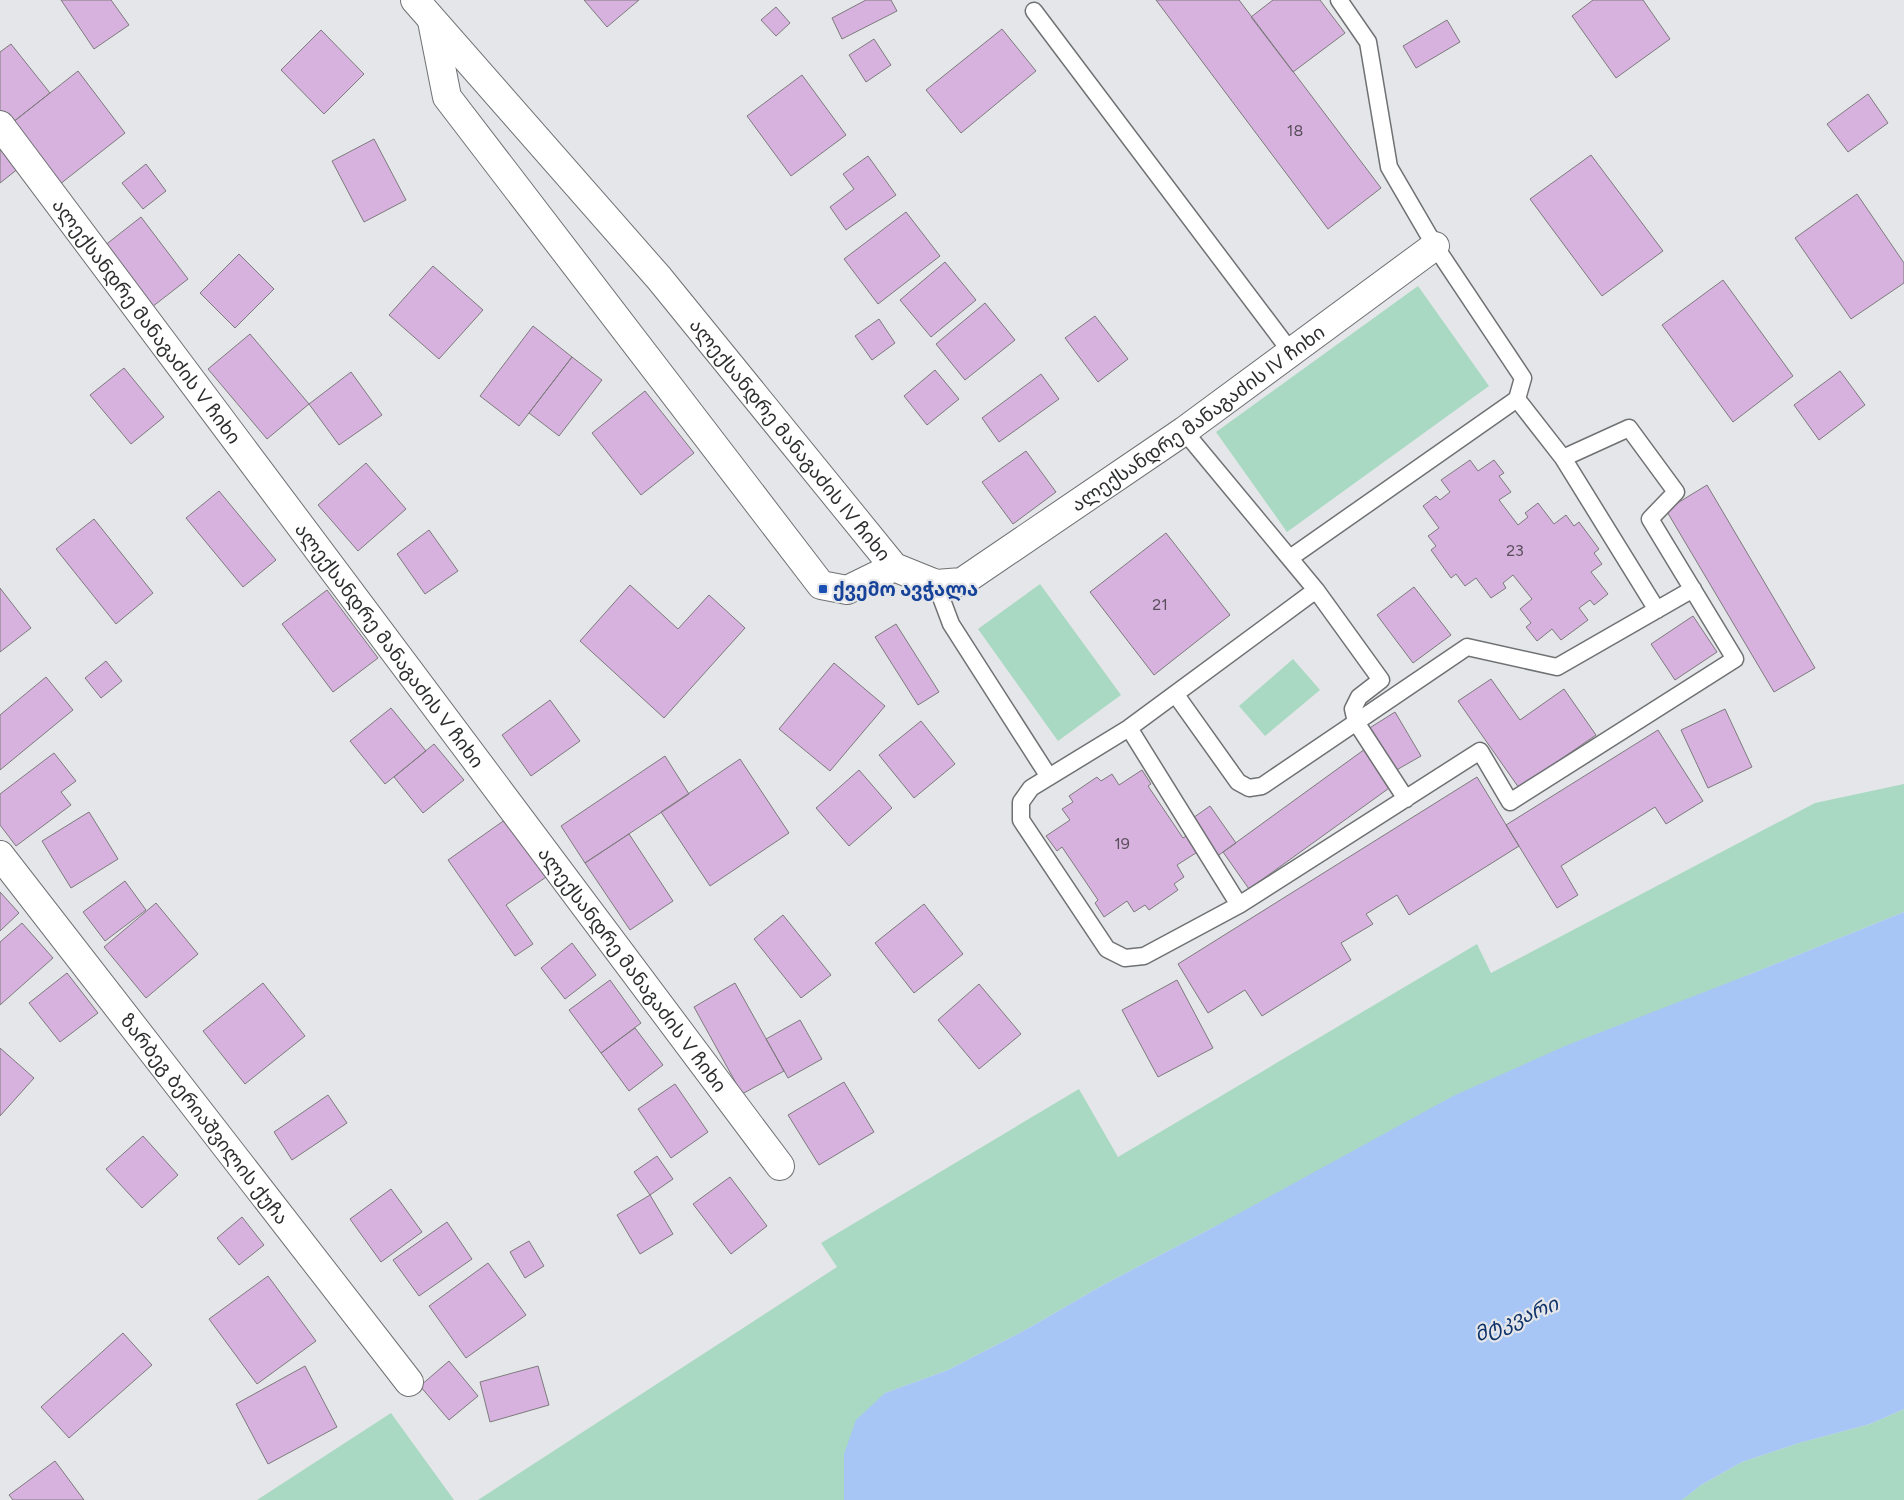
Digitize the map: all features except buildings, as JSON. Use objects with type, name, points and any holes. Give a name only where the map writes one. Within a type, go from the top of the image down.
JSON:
[{"type":"street","name":"ალექსანდრე მანაგაძის IV ჩიხი","points":[[423,10],[659,278],[894,567],[936,584],[962,582],[1184,431],[1435,246]]},
{"type":"street","points":[[423,10],[447,97],[821,585],[847,590],[894,567]]},
{"type":"street","name":"ალექსანდრე მანაგაძის V ჩიხი","points":[[0,125],[780,1166]]},
{"type":"street","name":"ზარბეგ ბერიაშვილის ქუჩა","points":[[0,856],[409,1382]]},
{"type":"lane","points":[[1290,558],[1518,398],[1523,378],[1435,246],[1389,167],[1368,42],[1339,0]]},
{"type":"lane","points":[[1034,11],[1291,352]]},
{"type":"lane","points":[[1518,398],[1563,458],[1657,610]]},
{"type":"lane","points":[[1316,590],[1129,728],[1031,788],[1021,802],[1021,820],[1107,949],[1125,958],[1144,956],[1239,905],[1480,751],[1510,802],[1735,659],[1650,519],[1676,492],[1629,428],[1563,458]]},
{"type":"lane","points":[[1184,431],[1316,590],[1381,680],[1359,697],[1353,709],[1356,722],[1406,800]]},
{"type":"lane","points":[[936,584],[951,624],[1049,776]]},
{"type":"lane","points":[[1176,695],[1238,782],[1249,788],[1262,786],[1467,647],[1557,667],[1693,589]]},
{"type":"lane","points":[[1129,728],[1239,905]]},
{"type":"green space","points":[[1418,286],[1489,386],[1287,532],[1216,432]]},
{"type":"green space","points":[[1040,584],[1121,695],[1058,741],[978,629]]},
{"type":"green space","points":[[1293,659],[1320,690],[1265,736],[1239,706]]},
{"type":"green space","points":[[1904,784],[1904,912],[1748,975],[1212,1228],[948,1370],[885,1393],[844,1454],[844,1500],[478,1500],[837,1267],[821,1243],[1079,1089],[1118,1157],[1477,944],[1491,973],[1815,803]]},
{"type":"green space","points":[[1904,1409],[1904,1500],[1682,1500],[1701,1485],[1742,1462],[1799,1443],[1870,1424]]},
{"type":"green space","points":[[391,1413],[454,1500],[257,1500]]},
{"type":"water","name":"მტკვარი","points":[[1904,912],[1904,1409],[1870,1424],[1799,1443],[1742,1462],[1701,1485],[1682,1500],[844,1500],[844,1454],[856,1420],[885,1393],[948,1370],[1027,1329],[1103,1285],[1212,1228],[1453,1096],[1565,1046]]},
{"type":"place","name":"ქვემო ავჭალა","points":[[823,589]]}]
